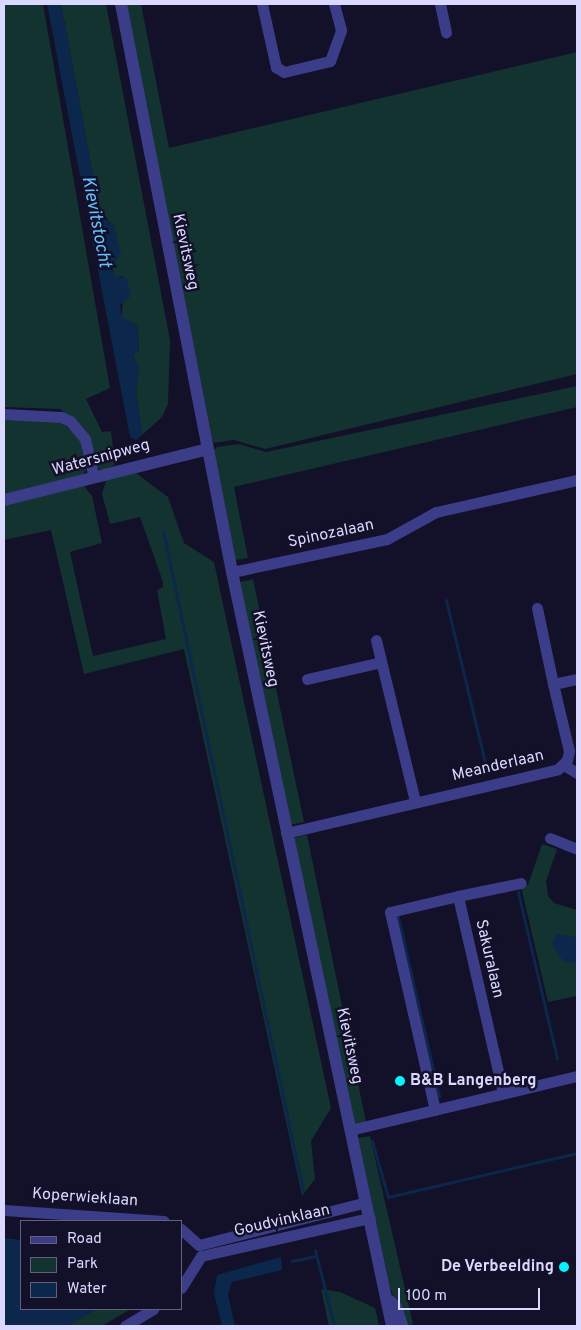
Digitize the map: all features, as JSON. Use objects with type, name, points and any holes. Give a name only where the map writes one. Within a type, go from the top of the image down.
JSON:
[{"type":"street","name":"Kievitsweg","points":[[121,4],[232,572],[286,833],[388,1299],[392,1326]]},
{"type":"street","points":[[262,4],[276,66],[284,72],[330,61],[341,30],[334,4]]},
{"type":"street","points":[[440,4],[446,32]]},
{"type":"street","points":[[4,414],[61,416],[70,421],[85,440],[94,476]]},
{"type":"street","name":"Watersnipweg","points":[[4,500],[208,449]]},
{"type":"street","name":"Spinozalaan","points":[[232,572],[387,539],[436,512],[577,480]]},
{"type":"street","name":"Meanderlaan","points":[[286,833],[415,801],[554,770],[564,765],[568,751],[537,608]]},
{"type":"street","points":[[376,640],[415,801]]},
{"type":"street","points":[[308,679],[381,662]]},
{"type":"street","points":[[553,684],[577,680]]},
{"type":"street","points":[[564,765],[577,773]]},
{"type":"street","points":[[550,838],[577,849]]},
{"type":"street","points":[[435,1110],[390,912],[521,883]]},
{"type":"street","name":"Sakuralaan","points":[[458,896],[503,1093]]},
{"type":"street","points":[[350,1130],[577,1076]]},
{"type":"street","name":"Goudvinklaan","points":[[200,1251],[366,1202]]},
{"type":"street","name":"Koperwieklaan","points":[[4,1210],[149,1220]]},
{"type":"street","name":"Goudvinklaan","points":[[200,1251],[370,1218]]},
{"type":"street","points":[[182,1231],[200,1251],[182,1286]]},
{"type":"street","name":"Kievitsweg","points":[[388,1299],[396,1307],[402,1326]]},
{"type":"street","points":[[125,1326],[151,1310]]},
{"type":"green space","points":[[4,4],[43,4],[110,388],[86,399],[102,432],[111,431],[115,465],[102,470],[97,468],[79,424],[60,409],[4,407]]},
{"type":"green space","points":[[61,4],[106,4],[170,340],[168,404],[162,417],[142,435],[136,392],[139,367],[133,356],[139,347],[137,325],[122,318],[123,276],[115,277],[112,266],[114,226],[102,215],[97,197]]},
{"type":"green space","points":[[126,4],[141,4],[169,148],[577,52],[577,374],[265,449],[234,440],[213,443]]},
{"type":"green space","points":[[577,386],[577,407],[234,487],[248,558],[235,560],[213,451],[217,447],[239,444],[266,452]]},
{"type":"green space","points":[[4,419],[60,420],[80,439],[86,470],[83,475],[4,494]]},
{"type":"green space","points":[[132,470],[168,497],[184,543],[214,562],[331,1108],[311,1141],[315,1179],[302,1196],[184,649],[84,674],[51,530],[4,540],[4,503],[84,486],[92,496],[102,543],[70,552],[93,656],[166,639],[157,590],[163,587],[163,582],[140,517],[110,524],[102,494],[107,478]]},
{"type":"green space","points":[[253,579],[304,822],[290,825],[240,582]]},
{"type":"green space","points":[[307,835],[366,1122],[354,1125],[292,838]]},
{"type":"green space","points":[[542,844],[557,849],[546,881],[548,896],[554,903],[577,910],[577,996],[548,1002],[521,887],[528,885]]},
{"type":"green space","points":[[370,1136],[413,1324],[405,1326],[390,1287],[358,1138]]},
{"type":"green space","points":[[321,1289],[340,1292],[375,1308],[379,1326],[329,1326]]},
{"type":"green space","points":[[94,1310],[129,1310],[102,1326],[67,1326]]},
{"type":"water","name":"Kievitstocht","points":[[47,4],[61,4],[97,197],[102,215],[114,226],[121,254],[112,266],[115,277],[126,277],[131,296],[120,305],[122,317],[137,325],[139,351],[133,356],[139,367],[136,392],[142,435],[136,440],[130,437]]},
{"type":"water","points":[[556,934],[577,937],[577,963],[563,961],[552,944]]},
{"type":"water","points":[[4,1238],[20,1240],[20,1310],[94,1310],[67,1326],[4,1326]]},
{"type":"water","points":[[281,1257],[282,1270],[232,1282],[228,1295],[235,1326],[222,1326],[214,1293],[217,1275]]},
{"type":"waterway","points":[[163,531],[303,1191]]},
{"type":"waterway","points":[[446,600],[486,766]]},
{"type":"waterway","points":[[518,892],[557,1058]]},
{"type":"waterway","points":[[398,917],[439,1096]]},
{"type":"waterway","points":[[372,1141],[388,1197],[577,1153]]},
{"type":"waterway","points":[[315,1250],[334,1326]]},
{"type":"waterway","points":[[292,1261],[315,1256]]},
{"type":"place","name":"B&B Langenberg","points":[[400,1081]]},
{"type":"place","name":"De Verbeelding","points":[[564,1267]]}]
